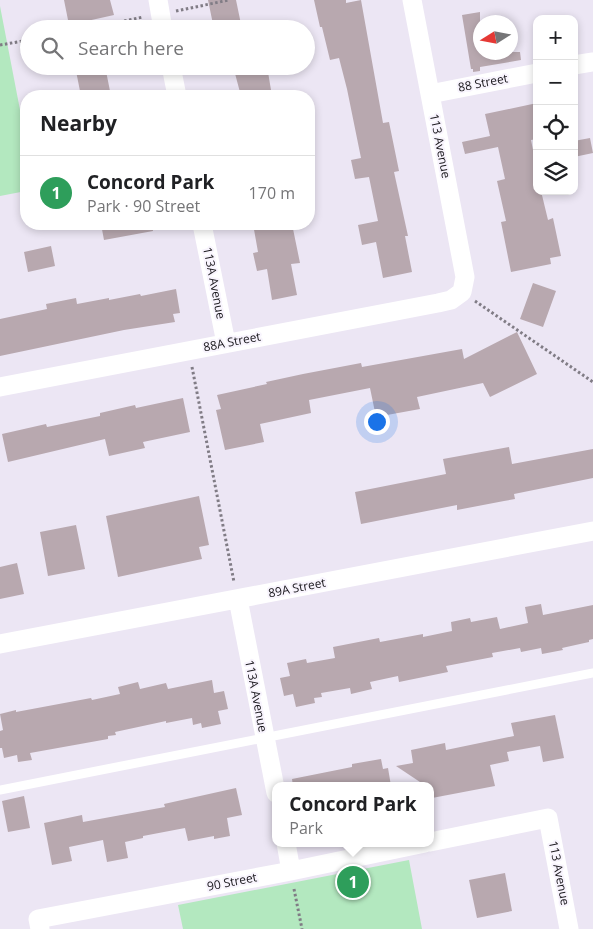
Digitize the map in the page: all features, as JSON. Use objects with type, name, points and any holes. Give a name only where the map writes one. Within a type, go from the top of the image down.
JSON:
[{"type":"street","points":[[158,0],[162,20]]},
{"type":"street","name":"113 Avenue","points":[[412,0],[465,277],[462,292]]},
{"type":"street","points":[[578,64],[593,62]]},
{"type":"street","name":"88 Street","points":[[430,94],[533,74]]},
{"type":"street","points":[[173,75],[176,90]]},
{"type":"street","name":"113A Avenue","points":[[203,230],[226,343]]},
{"type":"street","name":"88A Street","points":[[0,387],[438,303],[452,300],[462,292]]},
{"type":"street","name":"89A Street","points":[[0,644],[593,531]]},
{"type":"street","name":"113A Avenue","points":[[238,599],[274,782]]},
{"type":"street","name":"113 Avenue","points":[[434,841],[548,818],[570,929]]},
{"type":"street","points":[[287,847],[291,871]]},
{"type":"street","name":"90 Street","points":[[39,924],[406,847]]},
{"type":"lane","points":[[0,790],[593,673]]},
{"type":"path","points":[[175,11],[229,0]]},
{"type":"path","points":[[132,20],[147,17]]},
{"type":"path","points":[[0,45],[20,42]]},
{"type":"path","points":[[462,292],[593,382]]},
{"type":"path","points":[[189,350],[238,599]]},
{"type":"path","points":[[291,871],[302,929]]},
{"type":"green space","points":[[0,6],[20,110],[20,192],[0,196]]},
{"type":"green space","points":[[409,860],[422,929],[183,929],[178,905]]},
{"type":"building","points":[[64,0],[110,0],[114,15],[92,20],[68,20]]},
{"type":"building","points":[[208,0],[236,0],[240,20],[212,20]]},
{"type":"building","points":[[314,0],[346,0],[346,3],[361,0],[383,123],[389,122],[399,171],[394,172],[408,236],[405,236],[412,272],[383,278],[376,242],[362,245],[358,225],[378,221],[369,177],[355,179],[351,160],[361,158],[347,89],[339,58],[330,60]]},
{"type":"building","points":[[480,12],[480,15],[473,15],[473,60],[518,60],[518,52],[520,52],[521,60],[480,67],[480,71],[473,72],[462,15]]},
{"type":"building","points":[[77,75],[107,75],[110,90],[80,90]]},
{"type":"building","points":[[235,75],[268,75],[271,90],[239,90]]},
{"type":"building","points":[[533,104],[533,140],[531,140],[533,150],[533,195],[542,195],[548,220],[553,218],[561,256],[550,258],[551,264],[511,272],[501,222],[506,221],[497,181],[505,179],[498,147],[465,154],[462,142],[490,136],[485,114]]},
{"type":"building","points":[[590,138],[593,153],[578,156],[578,140]]},
{"type":"building","points":[[102,230],[153,230],[153,231],[104,240]]},
{"type":"building","points":[[254,230],[293,230],[300,263],[291,264],[297,295],[272,300],[267,269],[257,271],[253,253],[258,252]]},
{"type":"building","points":[[51,246],[55,266],[28,272],[24,252]]},
{"type":"building","points":[[533,283],[556,291],[543,327],[520,319]]},
{"type":"building","points":[[176,289],[180,313],[173,314],[175,322],[124,330],[0,356],[0,319],[47,309],[46,304],[76,298],[77,304],[140,294],[141,296]]},
{"type":"building","points":[[517,332],[537,374],[490,397],[483,383],[417,397],[420,409],[376,417],[370,388],[309,400],[311,413],[260,424],[264,442],[225,450],[216,410],[221,409],[217,395],[267,384],[266,382],[361,363],[362,367],[462,349],[464,359]]},
{"type":"building","points":[[183,398],[190,432],[143,442],[145,448],[109,456],[105,439],[8,462],[2,434],[46,424],[47,427],[100,416],[100,413],[135,405],[136,408]]},
{"type":"building","points":[[509,447],[512,464],[593,449],[593,478],[514,494],[515,499],[457,510],[457,505],[361,524],[355,492],[446,474],[443,459]]},
{"type":"building","points":[[199,496],[209,545],[199,547],[202,559],[118,577],[106,516]]},
{"type":"building","points":[[76,525],[85,569],[48,576],[40,532]]},
{"type":"building","points":[[17,563],[24,594],[0,599],[0,567]]},
{"type":"building","points":[[541,604],[543,615],[593,605],[593,639],[589,640],[589,642],[562,648],[563,650],[542,654],[541,648],[521,652],[520,648],[492,653],[493,657],[446,666],[448,672],[399,682],[398,676],[370,682],[372,689],[351,694],[350,688],[321,693],[322,697],[314,698],[315,703],[296,707],[293,694],[284,696],[280,678],[290,676],[287,663],[306,659],[307,663],[335,658],[333,647],[379,638],[380,642],[423,634],[423,637],[452,631],[451,622],[470,618],[471,622],[497,617],[500,629],[528,623],[525,607]]},
{"type":"building","points":[[212,680],[214,693],[224,691],[228,709],[218,711],[221,724],[202,728],[201,723],[193,725],[192,718],[166,723],[166,721],[115,732],[116,735],[108,736],[108,739],[30,753],[32,760],[18,762],[17,755],[4,758],[2,748],[0,748],[0,731],[3,730],[0,714],[120,694],[118,687],[138,682],[140,689],[166,683],[168,689]]},
{"type":"building","points":[[555,715],[564,758],[543,762],[540,746],[507,752],[509,761],[490,765],[495,786],[434,798],[434,782],[420,782],[396,766],[413,763],[411,750],[445,743],[446,750],[514,736],[511,723]]},
{"type":"building","points":[[381,759],[383,769],[388,768],[390,782],[292,782],[292,779],[352,767],[352,764]]},
{"type":"building","points":[[236,788],[242,815],[227,818],[230,836],[214,839],[214,836],[188,841],[185,828],[143,836],[143,838],[125,842],[128,858],[107,862],[103,840],[69,847],[72,861],[52,865],[44,823],[82,815],[83,822],[165,807],[164,804]]},
{"type":"building","points":[[24,796],[30,828],[8,832],[2,801]]},
{"type":"building","points":[[505,873],[512,911],[477,918],[469,880]]},
{"type":"place","name":"Concord Park","points":[[353,882]]}]
